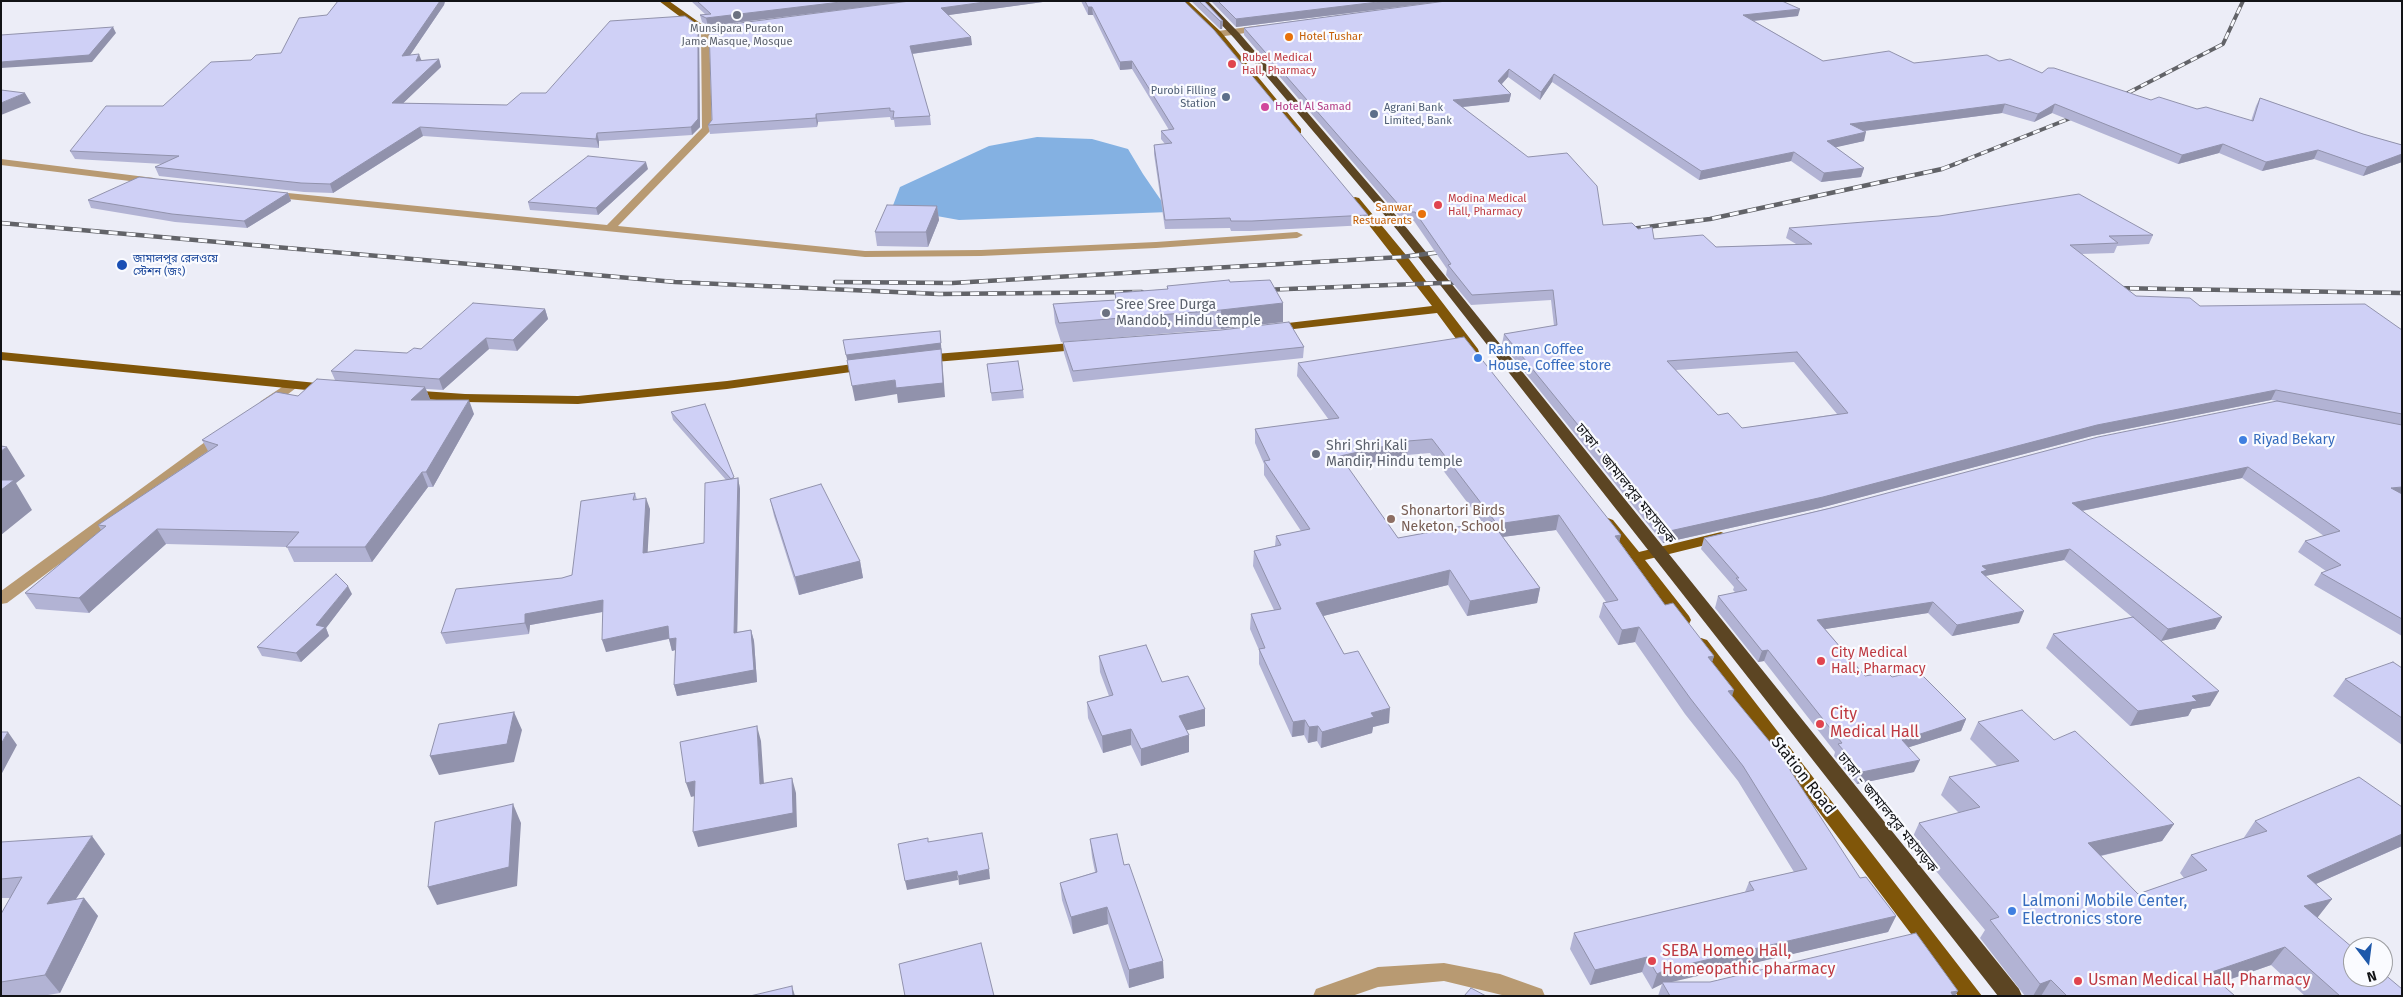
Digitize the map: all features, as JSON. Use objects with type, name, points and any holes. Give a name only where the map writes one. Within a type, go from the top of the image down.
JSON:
[{"type":"highway","name":"ঢাকা - জামালপুর মহাসড়ক","points":[[1203,1],[1238,36],[1401,228],[2012,996]]},
{"type":"main road","points":[[663,1],[705,31],[735,28]]},
{"type":"main road","points":[[1182,1],[1218,34],[1307,142]]},
{"type":"main road","points":[[1351,195],[1402,257],[1438,309],[1482,363]]},
{"type":"main road","points":[[1261,330],[1438,309]]},
{"type":"main road","points":[[910,361],[1095,345]]},
{"type":"main road","points":[[1,356],[339,389]]},
{"type":"main road","points":[[398,393],[466,398],[578,400],[727,385],[881,365]]},
{"type":"main road","name":"Station Road","points":[[1598,511],[1635,558],[1915,936],[1971,996]]},
{"type":"main road","points":[[1635,558],[1738,534]]},
{"type":"street","points":[[1218,34],[1277,27]]},
{"type":"street","points":[[609,229],[707,129],[705,31]]},
{"type":"street","points":[[1,162],[166,182]]},
{"type":"street","points":[[254,192],[865,254],[981,253],[1156,245],[1297,234]]},
{"type":"street","points":[[250,415],[291,385]]},
{"type":"street","points":[[1,599],[234,427]]},
{"type":"street","points":[[1324,996],[1378,977],[1444,972],[1500,984],[1534,996]]},
{"type":"water","points":[[1037,137],[1092,139],[1128,149],[1169,212],[959,220],[892,208],[900,187],[989,146]]},
{"type":"building","points":[[338,1],[440,1],[402,56],[419,54],[416,61],[439,59],[392,103],[507,105],[521,93],[546,93],[610,21],[685,16],[698,25],[698,119],[691,127],[597,133],[596,139],[420,127],[330,184],[301,183],[155,167],[179,156],[70,151],[106,106],[163,106],[211,62],[251,60],[256,55],[281,53],[299,18],[327,15]]},
{"type":"building","points":[[697,1],[849,1],[706,18],[700,15],[711,14]]},
{"type":"building","points":[[910,1],[992,1],[941,8],[971,37],[910,46],[930,116],[893,118],[894,111],[890,111],[890,108],[816,114],[816,118],[708,125],[712,120],[709,27]]},
{"type":"building","points":[[1085,1],[1184,1],[1214,30],[1368,215],[1252,221],[1231,221],[1230,218],[1165,220],[1154,145],[1172,143],[1161,131],[1174,129],[1132,61],[1120,62],[1092,7],[1088,7]]},
{"type":"building","points":[[1199,1],[1204,1],[1223,21],[1220,21]]},
{"type":"building","points":[[1218,1],[1386,1],[1236,19]]},
{"type":"building","points":[[1446,1],[1782,1],[1800,9],[1743,15],[1823,61],[1889,51],[1914,63],[1987,55],[1999,61],[2010,59],[2042,73],[2048,68],[2054,68],[2151,100],[2159,97],[2197,109],[2206,107],[2253,121],[2260,98],[2363,134],[2402,145],[2402,154],[2367,167],[2318,150],[2266,162],[2223,144],[2182,155],[2055,104],[2038,114],[2005,104],[1850,124],[1866,132],[1827,141],[1864,168],[1824,173],[1794,152],[1701,171],[1554,74],[1541,92],[1509,69],[1498,81],[1511,94],[1453,100],[1528,157],[1567,153],[1597,186],[1603,225],[1632,223],[1638,229],[1652,227],[1654,239],[1703,235],[1716,247],[1812,244],[1789,228],[1939,216],[2079,194],[2153,235],[2109,236],[2118,243],[2070,245],[2136,296],[2190,298],[2200,306],[2365,304],[2402,330],[2402,414],[2276,390],[2097,425],[1823,497],[1665,532],[1504,334],[1557,325],[1553,290],[1472,295],[1448,265],[1451,264],[1415,212],[1405,212],[1244,28]],"holes":[[[1797,352],[1848,413],[1742,428],[1728,413],[1718,415],[1667,361]]]},
{"type":"building","points":[[113,27],[89,55],[1,62],[1,35]]},
{"type":"building","points":[[1,90],[25,93],[1,103]]},
{"type":"building","points":[[588,156],[646,162],[596,208],[528,202]]},
{"type":"building","points":[[139,177],[288,193],[244,221],[172,214],[88,200]]},
{"type":"building","points":[[887,205],[937,206],[926,232],[875,232]]},
{"type":"building","points":[[1229,280],[1230,282],[1270,280],[1283,303],[1059,323],[1053,304],[1116,300],[1115,293],[1168,289],[1167,286]]},
{"type":"building","points":[[473,303],[545,309],[513,340],[486,338],[439,379],[331,371],[355,350],[407,353],[414,348],[421,349]]},
{"type":"building","points":[[1289,322],[1304,347],[1073,371],[1063,342],[1221,330]]},
{"type":"building","points":[[940,331],[941,343],[846,355],[843,340]]},
{"type":"building","points":[[1464,337],[1621,535],[1615,536],[1665,605],[1673,603],[1714,656],[1708,657],[1734,690],[1728,691],[1779,753],[1860,878],[1866,877],[1896,916],[1667,969],[1657,974],[1647,957],[1595,970],[1574,933],[1754,890],[1749,882],[1807,869],[1743,766],[1690,698],[1639,627],[1622,630],[1603,603],[1618,600],[1559,515],[1497,524],[1432,439],[1408,441],[1340,456],[1398,538],[1491,521],[1540,588],[1470,601],[1450,570],[1316,603],[1344,654],[1358,651],[1390,708],[1371,713],[1374,717],[1322,732],[1318,726],[1309,727],[1305,720],[1293,722],[1259,649],[1265,648],[1251,614],[1281,609],[1254,551],[1281,545],[1276,536],[1310,529],[1264,461],[1270,460],[1255,429],[1339,418],[1298,363]]},
{"type":"building","points":[[941,349],[943,383],[896,388],[895,380],[852,386],[847,360]]},
{"type":"building","points":[[1018,361],[1023,390],[991,393],[987,364]]},
{"type":"building","points":[[317,379],[425,387],[411,400],[469,400],[426,472],[422,472],[365,547],[286,547],[299,532],[157,529],[79,598],[25,593],[106,526],[98,525],[218,445],[202,440],[276,392],[298,396]]},
{"type":"building","points":[[2277,401],[2402,425],[2402,487],[2391,488],[2402,494],[2402,619],[2321,573],[2341,565],[2305,541],[2340,531],[2248,467],[2072,503],[2222,617],[2168,629],[2070,549],[1982,566],[1987,570],[1981,572],[2024,611],[1957,625],[1933,602],[1817,620],[1865,676],[1887,672],[1892,677],[1918,671],[1966,719],[1902,740],[1920,760],[1862,772],[1838,744],[1842,743],[1768,650],[1762,651],[1718,596],[1747,590],[1704,538],[1831,508],[2098,437]]},
{"type":"building","points":[[705,404],[734,477],[731,479],[671,412]]},
{"type":"building","points":[[738,478],[734,633],[751,630],[754,670],[674,685],[676,638],[669,639],[668,626],[602,640],[603,600],[525,614],[525,623],[441,633],[456,589],[562,578],[572,575],[581,501],[635,493],[633,500],[646,498],[643,553],[704,543],[705,483]]},
{"type":"building","points":[[1,480],[14,480],[1,490]]},
{"type":"building","points":[[821,484],[860,561],[795,577],[770,499]]},
{"type":"building","points":[[336,574],[348,586],[316,625],[325,627],[296,653],[257,647]]},
{"type":"building","points":[[2133,617],[2219,691],[2192,696],[2197,701],[2138,711],[2053,634]]},
{"type":"building","points":[[1146,645],[1162,682],[1188,676],[1205,709],[1179,716],[1189,735],[1141,749],[1131,729],[1102,736],[1087,702],[1113,695],[1099,656]]},
{"type":"building","points":[[2393,662],[2402,668],[2402,718],[2345,679]]},
{"type":"building","points":[[2022,710],[2054,740],[2075,731],[2174,824],[2088,843],[2138,894],[2207,870],[2191,855],[2267,831],[2255,821],[2359,777],[2402,807],[2402,834],[2307,876],[2332,899],[2304,906],[2343,939],[2343,987],[2393,987],[2393,981],[2402,989],[2402,996],[2340,996],[2285,947],[2209,973],[2235,996],[2067,996],[2051,980],[2040,984],[1990,920],[1999,917],[1919,823],[1980,807],[1949,777],[2019,761],[1978,722]]},
{"type":"building","points":[[514,712],[507,744],[430,756],[439,724]]},
{"type":"building","points":[[757,726],[760,784],[792,778],[793,813],[693,832],[695,781],[686,783],[680,742]]},
{"type":"building","points":[[1,732],[8,732],[1,744]]},
{"type":"building","points":[[513,804],[509,867],[428,887],[435,822]]},
{"type":"building","points":[[982,833],[989,869],[958,876],[957,871],[905,881],[898,844],[928,838],[928,842]]},
{"type":"building","points":[[1117,834],[1124,865],[1129,864],[1163,961],[1129,970],[1107,907],[1071,917],[1060,883],[1097,872],[1090,839]]},
{"type":"building","points":[[92,836],[47,904],[84,898],[45,975],[1,982],[1,914],[22,877],[1,879],[1,842]]},
{"type":"building","points":[[1916,933],[1958,991],[1951,992],[1953,996],[1670,996],[1662,982],[1710,982]]},
{"type":"building","points":[[981,943],[994,996],[905,996],[899,964]]},
{"type":"building","points":[[792,986],[793,996],[750,996]]},
{"type":"building","points":[[1471,988],[1486,996],[1464,996]]},
{"type":"railway","points":[[2116,99],[2223,44],[2243,1]]},
{"type":"railway","points":[[1955,164],[2081,114]]},
{"type":"railway","points":[[1623,230],[1710,219],[1942,169],[1958,163]]},
{"type":"railway","points":[[1,223],[675,282],[939,294],[1142,292]]},
{"type":"railway","points":[[835,282],[952,283],[1402,257],[1449,251]]},
{"type":"railway","points":[[1262,290],[1467,282]]},
{"type":"railway","points":[[2112,288],[2402,293]]},
{"type":"place","name":"Munsipara Puraton Jame Masque, Mosque","points":[[737,15]]},
{"type":"place","name":"Hotel Tushar","points":[[1289,37]]},
{"type":"place","name":"Rubel Medical Hall, Pharmacy","points":[[1232,64]]},
{"type":"place","name":"Purobi Filling Station","points":[[1226,97]]},
{"type":"place","name":"Hotel Al Samad","points":[[1265,107]]},
{"type":"place","name":"Agrani Bank Limited, Bank","points":[[1374,114]]},
{"type":"place","name":"Modina Medical Hall, Pharmacy","points":[[1438,205]]},
{"type":"place","name":"Sanwar Restuarents","points":[[1422,214]]},
{"type":"place","name":"জামালপুর রেলওয়ে স্টেশন (জং)","points":[[122,265]]},
{"type":"place","name":"Sree Sree Durga Mandob, Hindu temple","points":[[1106,313]]},
{"type":"place","name":"Rahman Coffee House, Coffee store","points":[[1478,358]]},
{"type":"place","name":"Riyad Bekary","points":[[2243,440]]},
{"type":"place","name":"Shri Shri Kali Mandir, Hindu temple","points":[[1316,454]]},
{"type":"place","name":"Shonartori Birds Neketon, School","points":[[1391,519]]},
{"type":"place","name":"City Medical Hall, Pharmacy","points":[[1821,661]]},
{"type":"place","name":"City Medical Hall","points":[[1820,724]]},
{"type":"place","name":"Lalmoni Mobile Center, Electronics store","points":[[2012,911]]},
{"type":"place","name":"SEBA Homeo Hall, Homeopathic pharmacy","points":[[1652,961]]},
{"type":"place","name":"Usman Medical Hall, Pharmacy","points":[[2078,981]]}]
